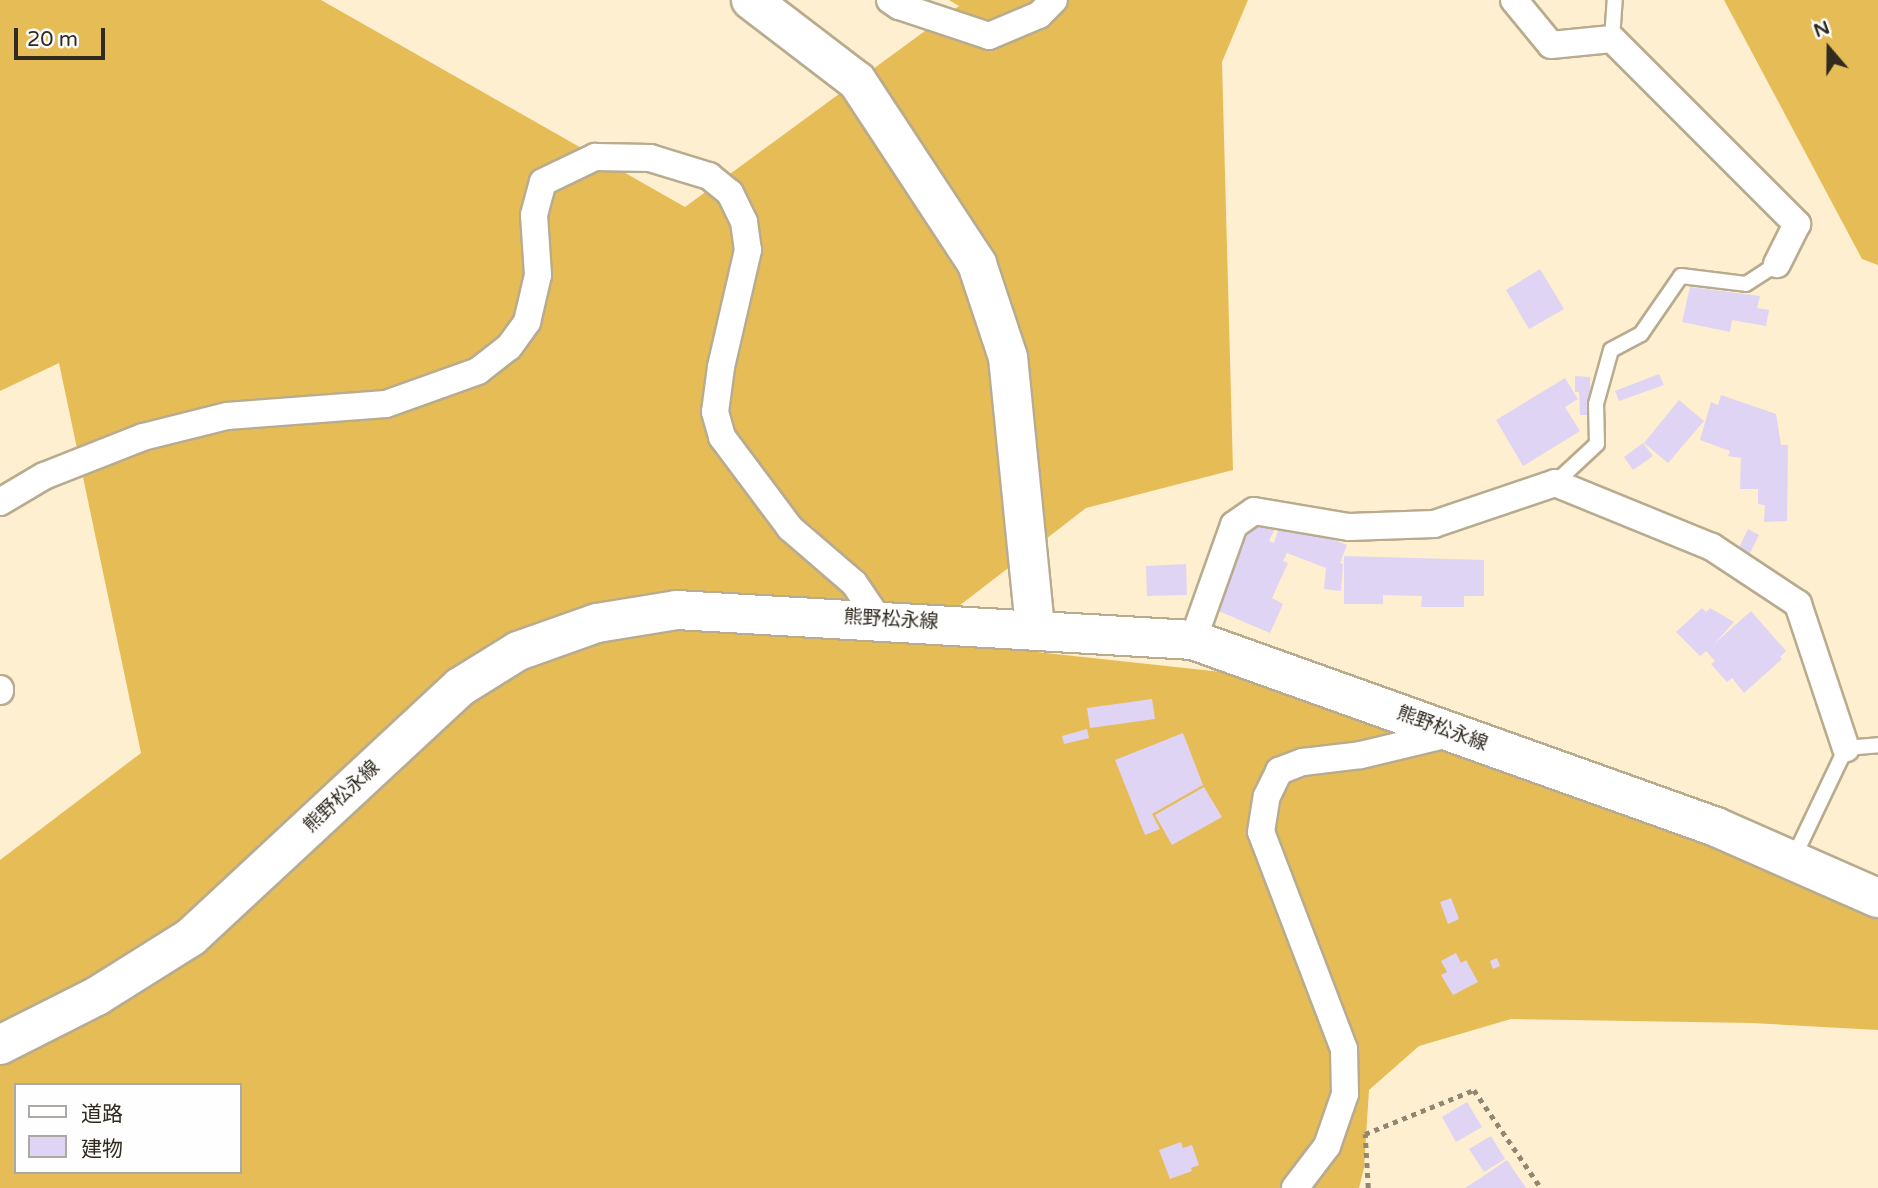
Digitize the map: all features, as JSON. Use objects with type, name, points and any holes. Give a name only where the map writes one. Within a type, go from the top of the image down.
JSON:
[{"type":"main road","points":[[751,0],[857,81],[977,264],[1008,357],[1035,629]]},
{"type":"main road","name":"熊野松永線","points":[[0,1045],[97,996],[191,937],[460,687],[517,650],[597,623],[677,610],[1193,640],[1716,827],[1878,898]]},
{"type":"street","points":[[890,0],[899,6],[989,36],[1039,15],[1054,0]]},
{"type":"street","points":[[1514,0],[1551,45],[1612,39],[1797,224],[1777,264]]},
{"type":"street","points":[[0,502],[44,476],[143,437],[227,416],[386,404],[478,370],[509,347],[527,322],[538,275],[534,215],[543,182],[595,157],[650,158],[709,177],[730,193],[744,222],[748,250],[721,367],[715,412],[722,437],[790,528],[854,583],[879,620]]},
{"type":"street","points":[[1193,640],[1234,525],[1254,511],[1349,527],[1434,524],[1555,483],[1712,547],[1798,604],[1846,748]]},
{"type":"street","points":[[1294,1188],[1328,1146],[1345,1094],[1344,1049],[1261,832],[1267,796],[1279,771],[1303,762],[1361,755],[1453,733]]},
{"type":"lane","points":[[1612,39],[1615,0]]},
{"type":"lane","points":[[1555,483],[1597,444],[1596,404],[1611,351],[1641,334],[1681,276],[1746,284],[1777,264]]},
{"type":"lane","points":[[1792,860],[1846,748],[1878,745]]},
{"type":"path","points":[[1368,1188],[1365,1134],[1475,1090],[1541,1188]]},
{"type":"shaded area","points":[[0,0],[321,0],[685,207],[959,6],[949,0],[1248,0],[1222,62],[1233,470],[1086,508],[916,639],[1268,677],[1655,821],[1878,916],[1878,1030],[1753,1023],[1511,1019],[1419,1046],[1369,1090],[1364,1168],[1359,1188],[0,1188],[0,860],[141,753],[59,363],[0,391]]},
{"type":"shaded area","points":[[1724,0],[1878,0],[1878,265],[1862,259]]},
{"type":"building","points":[[1540,269],[1564,309],[1529,329],[1506,290]]},
{"type":"building","points":[[1690,287],[1760,296],[1757,308],[1769,310],[1766,326],[1732,320],[1730,332],[1682,322]]},
{"type":"building","points":[[1659,374],[1664,385],[1619,401],[1615,391]]},
{"type":"building","points":[[1575,376],[1590,377],[1591,415],[1580,415]]},
{"type":"building","points":[[1565,378],[1578,399],[1565,407],[1580,431],[1523,466],[1496,420]]},
{"type":"building","points":[[1721,395],[1776,414],[1781,445],[1788,445],[1787,521],[1764,522],[1765,505],[1758,504],[1758,489],[1740,489],[1741,458],[1728,456],[1730,451],[1700,440],[1711,402],[1718,405]]},
{"type":"building","points":[[1679,400],[1704,421],[1668,463],[1644,443]]},
{"type":"building","points":[[1643,443],[1653,456],[1633,470],[1624,457]]},
{"type":"building","points":[[1250,521],[1279,521],[1269,541],[1274,543],[1280,524],[1298,526],[1347,545],[1340,563],[1343,564],[1341,591],[1324,589],[1326,568],[1287,553],[1283,561],[1288,563],[1272,598],[1283,604],[1270,633],[1214,609]]},
{"type":"building","points":[[1748,529],[1759,535],[1749,555],[1738,550]]},
{"type":"building","points":[[1344,556],[1484,560],[1484,596],[1464,596],[1464,607],[1421,607],[1422,596],[1383,595],[1383,604],[1344,604]]},
{"type":"building","points":[[1186,564],[1187,595],[1147,596],[1146,566]]},
{"type":"building","points":[[1702,608],[1706,612],[1710,608],[1734,622],[1714,644],[1751,611],[1786,651],[1780,657],[1782,659],[1744,693],[1732,678],[1727,682],[1711,664],[1715,661],[1706,651],[1700,656],[1676,632]]},
{"type":"building","points":[[1152,699],[1155,719],[1090,728],[1087,708]]},
{"type":"building","points":[[1087,729],[1089,738],[1064,744],[1062,736]]},
{"type":"building","points":[[1183,733],[1203,785],[1152,814],[1160,829],[1145,835],[1115,760]]},
{"type":"building","points":[[1204,787],[1222,817],[1172,845],[1155,815]]},
{"type":"building","points":[[1451,898],[1459,919],[1448,924],[1440,902]]},
{"type":"building","points":[[1456,953],[1461,963],[1466,960],[1478,982],[1453,995],[1441,975],[1447,972],[1441,961]]},
{"type":"building","points":[[1497,958],[1500,966],[1493,969],[1490,961]]},
{"type":"building","points":[[1467,1102],[1482,1127],[1456,1142],[1442,1117]]},
{"type":"building","points":[[1491,1136],[1505,1159],[1484,1172],[1469,1149]]},
{"type":"building","points":[[1181,1142],[1183,1148],[1192,1145],[1199,1165],[1191,1168],[1192,1171],[1170,1179],[1159,1150]]},
{"type":"building","points":[[1507,1160],[1526,1188],[1465,1188],[1479,1179]]}]
